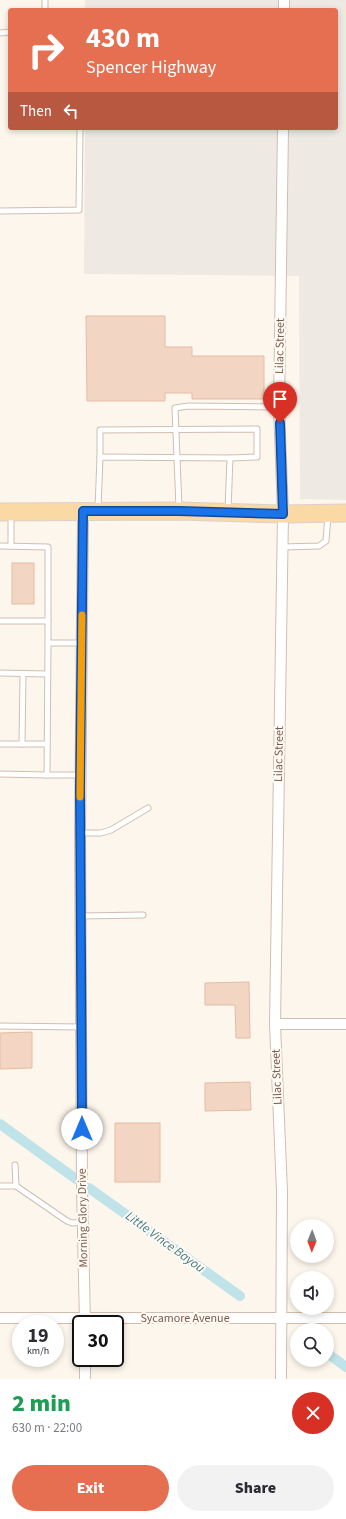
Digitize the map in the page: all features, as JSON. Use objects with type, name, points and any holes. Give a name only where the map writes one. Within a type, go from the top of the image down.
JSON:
[{"type":"main road","points":[[6,512],[179,511],[283,514],[346,513]]},
{"type":"street","name":"Lilac Street","points":[[281,1379],[280,1318],[282,1192],[275,1024],[283,514],[279,407],[283,130]]},
{"type":"street","name":"Morning Glory Drive","points":[[85,1315],[81,1027],[80,775],[81,643],[90,511]]},
{"type":"street","points":[[275,1024],[346,1024]]},
{"type":"street","name":"Sycamore Avenue","points":[[0,1318],[72,1321]]},
{"type":"street","name":"Sycamore Avenue","points":[[124,1320],[346,1318]]},
{"type":"street","points":[[85,1367],[85,1379]]},
{"type":"lane","points":[[0,211],[79,210],[80,130]]},
{"type":"lane","points":[[179,511],[175,408],[188,406],[279,407]]},
{"type":"lane","points":[[90,511],[100,457],[100,430],[257,428],[257,456],[230,458],[100,457]]},
{"type":"lane","points":[[228,512],[230,458]]},
{"type":"lane","points":[[6,512],[11,546]]},
{"type":"lane","points":[[282,547],[319,546],[326,541],[328,513]]},
{"type":"lane","points":[[0,546],[48,547],[47,775]]},
{"type":"lane","points":[[0,621],[48,621]]},
{"type":"lane","points":[[48,643],[81,643]]},
{"type":"lane","points":[[0,674],[47,674]]},
{"type":"lane","points":[[22,744],[23,674]]},
{"type":"lane","points":[[0,744],[47,744]]},
{"type":"lane","points":[[0,774],[80,775]]},
{"type":"lane","points":[[80,833],[101,833],[110,830],[148,808]]},
{"type":"lane","points":[[81,916],[143,915]]},
{"type":"lane","points":[[0,1026],[81,1027]]},
{"type":"lane","points":[[15,1165],[16,1186]]},
{"type":"lane","points":[[0,1186],[16,1186],[67,1221],[72,1223],[83,1222]]},
{"type":"shaded area","points":[[85,0],[346,0],[346,500],[300,499],[299,276],[84,274],[85,130],[338,130],[338,8],[85,8]]},
{"type":"building","points":[[86,316],[165,316],[165,347],[192,347],[192,356],[264,356],[264,399],[192,399],[192,393],[165,393],[165,401],[87,401]]},
{"type":"building","points":[[12,563],[34,563],[34,604],[12,604]]},
{"type":"building","points":[[249,982],[250,1038],[236,1038],[235,1005],[205,1005],[205,983]]},
{"type":"building","points":[[32,1032],[32,1068],[0,1069],[0,1033]]},
{"type":"building","points":[[250,1082],[251,1110],[205,1111],[205,1083]]},
{"type":"building","points":[[115,1123],[160,1123],[160,1182],[115,1182]]},
{"type":"waterway","name":"Little Vince Bayou","points":[[0,1124],[76,1179]]},
{"type":"waterway","name":"Little Vince Bayou","points":[[89,1188],[240,1296]]},
{"type":"waterway","name":"Little Vince Bayou","points":[[334,1358],[346,1367]]},
{"type":"slow traffic","points":[[80,797],[82,615]]},
{"type":"route","points":[[82,1129],[80,790],[83,511],[179,511],[283,514],[280,423]]}]
